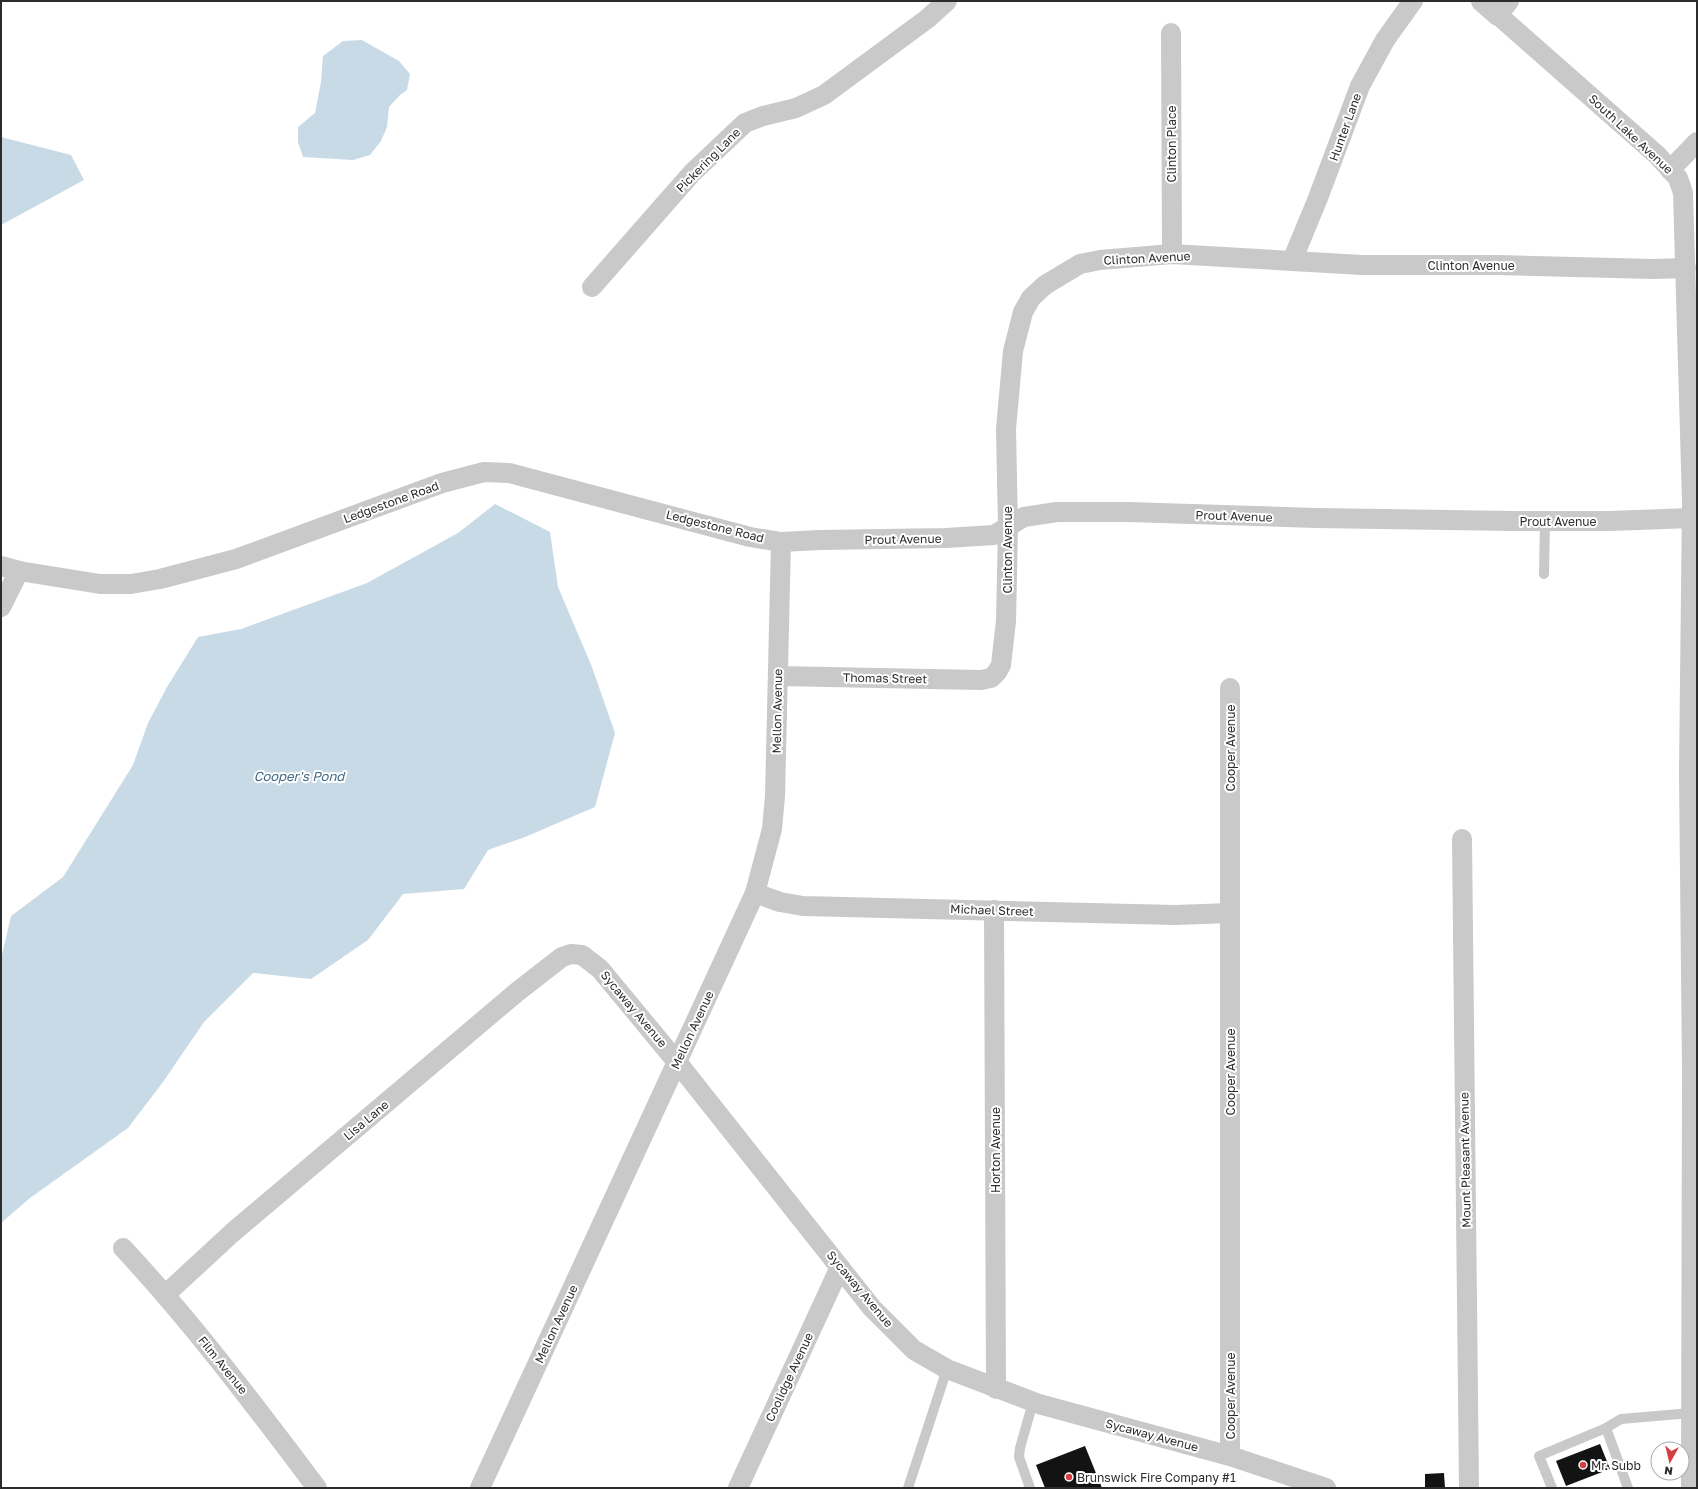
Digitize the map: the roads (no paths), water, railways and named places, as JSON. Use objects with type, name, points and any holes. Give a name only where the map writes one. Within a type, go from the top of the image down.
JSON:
[{"type":"street","name":"Pickering Lane","points":[[592,287],[692,173],[745,123],[763,116],[796,108],[824,95],[927,19],[947,1]]},
{"type":"street","name":"Hunter Lane","points":[[1292,261],[1318,198],[1360,86],[1384,40],[1413,1]]},
{"type":"street","name":"South Lake Avenue","points":[[1496,6],[1657,155],[1678,178],[1684,193],[1694,493],[1692,518],[1694,1070],[1691,1488]]},
{"type":"street","name":"Clinton Place","points":[[1171,33],[1172,254]]},
{"type":"street","points":[[1670,170],[1697,142]]},
{"type":"street","name":"Clinton Avenue","points":[[991,678],[997,672],[1001,664],[1006,621],[1008,527],[1006,429],[1013,351],[1023,312],[1031,298],[1045,284],[1080,264],[1100,260],[1172,254],[1362,265],[1496,265],[1654,269],[1686,268]]},
{"type":"street","name":"Ledgestone Road","points":[[10,568],[100,584],[131,584],[160,579],[236,559],[435,486],[484,472],[509,472],[750,537],[781,542]]},
{"type":"street","name":"Prout Avenue","points":[[781,542],[946,538],[994,535],[1024,517],[1057,512],[1128,512],[1316,518],[1545,521],[1609,521],[1692,518]]},
{"type":"street","name":"Mellon Avenue","points":[[480,1488],[755,893],[772,829],[775,796],[781,542]]},
{"type":"street","points":[[1,607],[10,568]]},
{"type":"street","name":"Thomas Street","points":[[778,676],[981,680],[991,678]]},
{"type":"street","name":"Cooper Avenue","points":[[1230,688],[1230,1456]]},
{"type":"street","name":"Mount Pleasant Avenue","points":[[1462,839],[1468,1486]]},
{"type":"street","name":"Michael Street","points":[[755,893],[780,902],[803,906],[1176,915],[1230,914]]},
{"type":"street","name":"Horton Avenue","points":[[994,910],[996,1389]]},
{"type":"street","name":"Sycaway Avenue","points":[[571,954],[582,955],[600,969],[677,1062],[872,1308],[914,1350],[947,1369],[1033,1402],[1230,1456],[1326,1488]]},
{"type":"street","name":"Lisa Lane","points":[[166,1294],[232,1233],[511,998],[562,957],[571,954]]},
{"type":"street","name":"Film Avenue","points":[[124,1248],[166,1294],[246,1394],[317,1488]]},
{"type":"street","name":"Coolidge Avenue","points":[[738,1488],[840,1267]]},
{"type":"lane","points":[[1544,574],[1545,521]]},
{"type":"lane","points":[[908,1488],[947,1369]]},
{"type":"lane","points":[[1030,1488],[1020,1457],[1020,1448],[1033,1402]]},
{"type":"lane","points":[[1552,1488],[1539,1456],[1606,1428],[1621,1419],[1691,1413]]},
{"type":"lane","points":[[1606,1428],[1628,1488]]},
{"type":"water","points":[[362,40],[399,61],[410,74],[407,90],[389,107],[387,127],[381,141],[370,155],[353,160],[303,157],[298,142],[298,127],[315,113],[321,82],[323,56],[343,41]]},
{"type":"water","points":[[1,137],[71,155],[84,180],[1,225]]},
{"type":"water","name":"Cooper's Pond","points":[[495,504],[550,532],[558,587],[592,667],[615,733],[595,807],[525,837],[488,850],[464,889],[403,894],[368,940],[311,979],[253,973],[204,1022],[163,1082],[128,1128],[30,1198],[1,1223],[1,959],[11,916],[63,877],[133,765],[148,723],[167,687],[198,637],[241,629],[367,583],[458,533]]},
{"type":"place","name":"Mr. Subb","points":[[1583,1465]]},
{"type":"place","name":"Brunswick Fire Company #1","points":[[1069,1477]]}]
